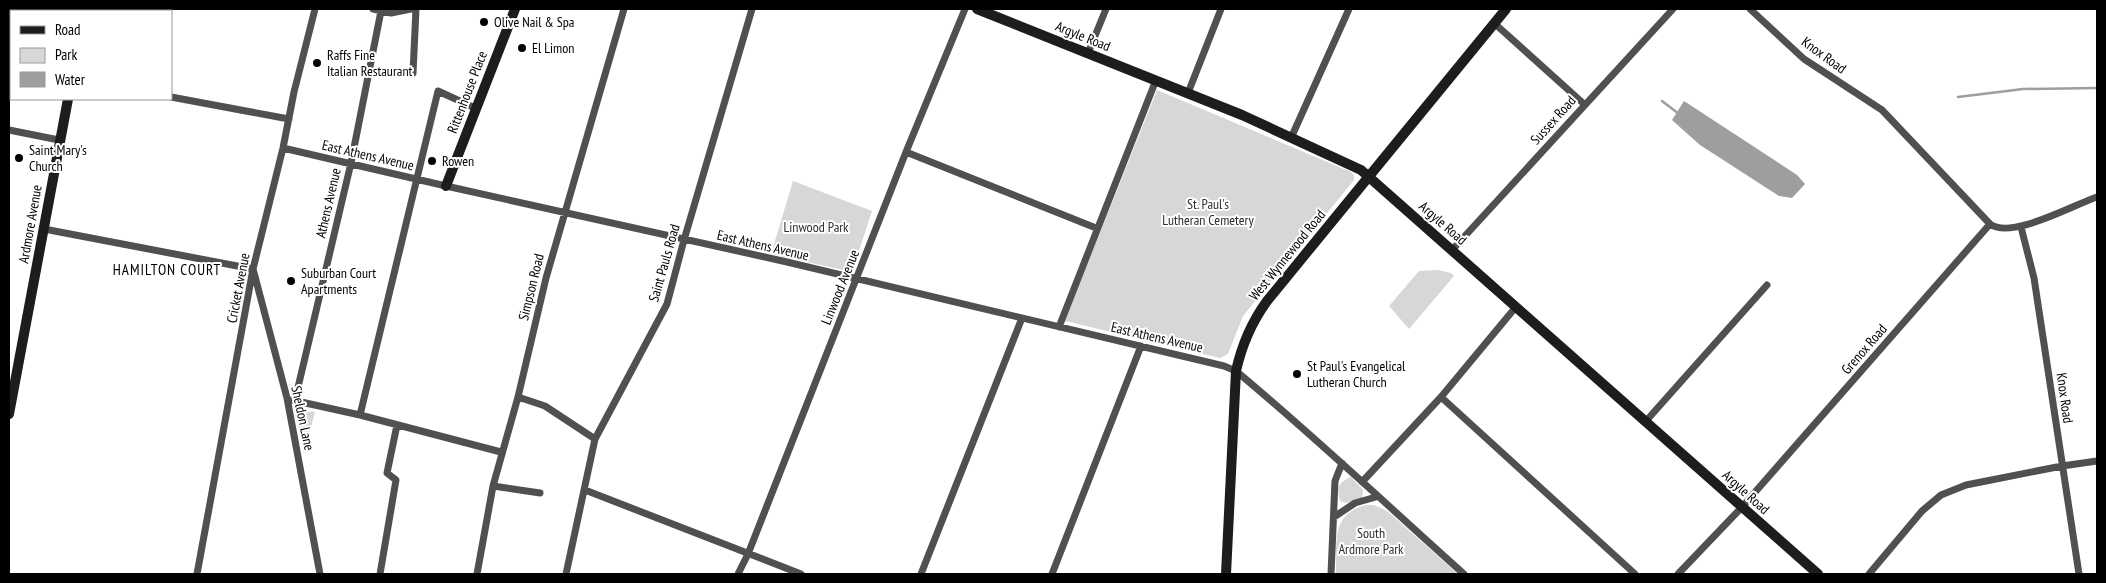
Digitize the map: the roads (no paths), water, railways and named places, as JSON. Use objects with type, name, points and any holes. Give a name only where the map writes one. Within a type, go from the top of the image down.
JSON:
[{"type":"street","name":"Cricket Avenue","points":[[197,574],[253,269],[315,9]]},
{"type":"street","points":[[373,9],[391,13],[411,9]]},
{"type":"street","points":[[413,73],[416,9]]},
{"type":"street","name":"Rittenhouse Place","points":[[446,186],[515,9]]},
{"type":"street","name":"Simpson Road","points":[[477,574],[501,452],[518,397],[563,213],[624,9]]},
{"type":"street","name":"Saint Pauls Road","points":[[566,574],[586,490],[595,439],[667,304],[752,9]]},
{"type":"street","name":"Linwood Avenue","points":[[738,574],[748,554],[906,152],[966,9]]},
{"type":"street","name":"Argyle Road","points":[[977,9],[1188,93],[1291,138],[1369,176],[1452,249],[1515,308],[1646,421],[1818,574]]},
{"type":"street","points":[[1088,53],[1106,9]]},
{"type":"street","points":[[1188,93],[1222,9]]},
{"type":"street","points":[[1291,138],[1349,9]]},
{"type":"street","name":"West Wynnewood Road","points":[[1226,574],[1236,371],[1242,346],[1254,319],[1506,9]]},
{"type":"street","name":"Sussex Road","points":[[1452,249],[1673,9]]},
{"type":"street","name":"Knox Road","points":[[1750,9],[1804,59],[1882,110],[1990,224]]},
{"type":"street","name":"Athens Avenue","points":[[295,400],[351,163],[381,10]]},
{"type":"street","points":[[1494,23],[1584,104]]},
{"type":"street","points":[[1059,327],[1096,228],[1156,80]]},
{"type":"street","points":[[360,415],[438,91],[475,108]]},
{"type":"street","points":[[172,97],[289,119]]},
{"type":"street","name":"Ardmore Avenue","points":[[9,414],[68,100]]},
{"type":"street","points":[[9,130],[60,140]]},
{"type":"street","name":"East Athens Avenue","points":[[283,148],[563,213],[787,262],[856,280],[1224,366],[1236,371]]},
{"type":"street","points":[[906,152],[1096,228]]},
{"type":"street","points":[[1990,224],[1996,229],[2002,230],[2021,227],[2097,197]]},
{"type":"street","name":"Grenox Road","points":[[1678,574],[1742,507],[1990,224]]},
{"type":"street","name":"Knox Road","points":[[2021,227],[2034,278],[2079,574]]},
{"type":"street","points":[[44,229],[253,269]]},
{"type":"street","name":"Sheldon Lane","points":[[253,269],[287,398],[320,574]]},
{"type":"street","points":[[1646,421],[1768,285]]},
{"type":"street","points":[[1362,482],[1441,397],[1515,308]]},
{"type":"street","points":[[921,574],[1022,318]]},
{"type":"street","points":[[1052,574],[1140,346]]},
{"type":"street","points":[[1236,371],[1342,463],[1376,497],[1464,574]]},
{"type":"street","points":[[518,397],[545,406],[595,439]]},
{"type":"street","points":[[1441,397],[1635,574]]},
{"type":"street","points":[[287,398],[501,452]]},
{"type":"street","points":[[380,574],[396,480],[387,473],[397,425]]},
{"type":"street","points":[[1869,574],[1922,511],[1941,495],[1966,485],[2062,466],[2097,462]]},
{"type":"street","points":[[1331,574],[1335,481],[1342,463]]},
{"type":"street","points":[[493,486],[540,493]]},
{"type":"street","points":[[586,490],[801,574]]},
{"type":"street","points":[[1334,517],[1355,503],[1376,497]]},
{"type":"water","points":[[1684,101],[1797,175],[1805,184],[1792,198],[1779,196],[1700,145],[1672,120]]},
{"type":"waterway","points":[[1958,97],[2023,89],[2097,88]]},
{"type":"waterway","points":[[1662,101],[1679,114]]},
{"type":"place","name":"Olive Nail & Spa","points":[[484,22]]},
{"type":"place","name":"El Limon","points":[[522,48]]},
{"type":"place","name":"Raffs Fine Italian Restaurant","points":[[317,63]]},
{"type":"place","name":"Saint Mary's Church","points":[[19,158]]},
{"type":"place","name":"Rowen","points":[[432,161]]},
{"type":"place","name":"Suburban Court Apartments","points":[[291,281]]},
{"type":"place","name":"St Paul's Evangelical Lutheran Church","points":[[1297,374]]},
{"type":"district","name":"HAMILTON COURT","points":[[167,270]]},
{"type":"park label","name":"St. Paul's Lutheran Cemetery","points":[[1208,212]]},
{"type":"park label","name":"Linwood Park","points":[[816,227]]},
{"type":"park label","name":"South Ardmore Park","points":[[1371,542]]}]
